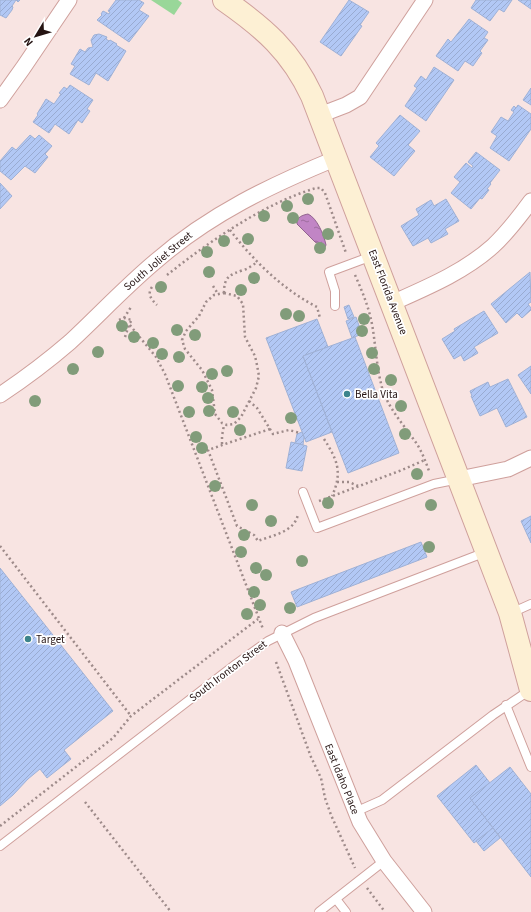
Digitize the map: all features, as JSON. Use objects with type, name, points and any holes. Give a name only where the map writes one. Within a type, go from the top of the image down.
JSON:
[{"type":"street","points":[[0,100],[69,0]]},
{"type":"street","name":"East Florida Avenue","points":[[224,0],[265,30],[282,48],[302,75],[320,115],[510,613],[531,690]]},
{"type":"street","points":[[320,115],[346,105],[360,97],[425,0]]},
{"type":"street","name":"South Joliet Street","points":[[0,395],[64,347],[141,273],[194,231],[216,216],[252,196],[287,179],[337,158]]},
{"type":"street","points":[[392,303],[439,283],[474,261],[502,237],[531,201]]},
{"type":"street","points":[[459,479],[508,469],[531,458]]},
{"type":"street","name":"East Florida Avenue","points":[[510,613],[531,650]]},
{"type":"street","name":"East Idaho Place","points":[[282,633],[296,661],[355,812],[367,835],[384,861],[424,912]]},
{"type":"lane","points":[[335,306],[335,291],[329,272],[374,256]]},
{"type":"lane","points":[[303,492],[317,528],[434,484],[459,479]]},
{"type":"lane","name":"South Ironton Street","points":[[0,846],[251,652],[282,633],[327,612],[487,551]]},
{"type":"lane","points":[[510,613],[531,604]]},
{"type":"lane","points":[[355,812],[382,800],[506,706],[531,690]]},
{"type":"lane","points":[[506,706],[531,767]]},
{"type":"lane","points":[[319,912],[384,861]]},
{"type":"lane","points":[[336,899],[346,912]]},
{"type":"path","points":[[162,278],[230,230],[283,201],[314,189],[321,188],[325,193],[350,264],[366,299],[373,328],[380,376],[386,398],[394,414],[414,440],[429,471]]},
{"type":"path","points":[[230,230],[257,262],[282,284],[317,307],[320,318]]},
{"type":"path","points":[[224,293],[228,277],[257,262]]},
{"type":"path","points":[[146,293],[155,284]]},
{"type":"path","points":[[213,286],[218,294]]},
{"type":"path","points":[[150,290],[150,297],[156,305]]},
{"type":"path","points":[[224,293],[237,296],[243,304],[245,337],[257,365],[258,380],[240,420],[234,424],[224,425],[214,412],[213,394],[206,377],[185,349],[182,340],[186,332],[199,316],[206,302],[218,294],[224,293]]},
{"type":"path","points":[[124,318],[126,313],[134,304]]},
{"type":"path","points":[[119,320],[124,318],[132,320],[129,324],[125,337]]},
{"type":"path","points":[[129,324],[156,357],[165,374],[263,629]]},
{"type":"path","points":[[249,401],[255,406],[272,434],[289,430],[300,433]]},
{"type":"path","points":[[222,444],[222,432],[224,425]]},
{"type":"path","points":[[270,429],[208,450],[237,526],[254,535],[258,540],[289,528],[296,520],[298,509],[359,487],[425,460]]},
{"type":"path","points":[[324,439],[332,450],[339,472],[338,482],[332,496]]},
{"type":"path","points":[[338,482],[352,483],[359,487]]},
{"type":"path","points":[[0,546],[131,716]]},
{"type":"path","points":[[0,826],[113,738],[131,716],[258,619]]},
{"type":"path","points":[[276,662],[311,758],[321,778],[325,798],[331,815],[360,880],[386,912]]},
{"type":"path","points":[[85,802],[171,912]]},
{"type":"green space","points":[[151,0],[178,0],[182,3],[174,15]]},
{"type":"water","points":[[308,214],[320,227],[326,245],[325,247],[315,242],[297,224],[299,218]]},
{"type":"building","points":[[0,0],[16,0],[12,6],[12,10],[6,18],[0,15]]},
{"type":"building","points":[[116,0],[139,0],[144,3],[139,10],[149,16],[129,42],[97,20],[102,15],[101,14],[103,11],[109,14],[110,12],[108,11]]},
{"type":"building","points":[[349,0],[369,12],[360,25],[362,26],[341,56],[320,42]]},
{"type":"building","points":[[476,0],[512,0],[504,12],[499,9],[490,21],[471,8]]},
{"type":"building","points":[[518,0],[531,0],[531,9]]},
{"type":"building","points":[[469,19],[488,32],[484,38],[488,40],[480,51],[482,53],[473,66],[465,61],[458,71],[436,56],[448,39],[451,42]]},
{"type":"building","points":[[99,34],[107,37],[106,39],[117,44],[116,45],[126,51],[108,81],[96,73],[89,85],[70,74],[75,66],[71,64],[80,49],[85,52],[88,48],[93,47],[91,40],[94,35]]},
{"type":"building","points":[[434,67],[454,80],[426,121],[405,106],[417,88],[414,86],[421,76],[426,80]]},
{"type":"building","points":[[70,85],[93,100],[87,109],[90,111],[82,123],[78,120],[69,134],[55,124],[49,133],[33,122],[46,99],[54,104],[61,94],[59,93],[64,87],[67,89]]},
{"type":"building","points":[[531,88],[531,105],[523,100]]},
{"type":"building","points":[[518,105],[531,114],[531,129],[509,161],[490,148],[497,136],[491,132],[501,117],[508,121],[514,112],[511,110],[514,106],[516,108]]},
{"type":"building","points":[[400,115],[420,131],[408,145],[415,151],[394,176],[370,157],[379,146],[376,143]]},
{"type":"building","points":[[30,135],[35,139],[39,135],[52,146],[45,154],[48,157],[35,173],[25,166],[11,180],[0,171],[0,161],[12,147],[16,150]]},
{"type":"building","points":[[476,152],[500,170],[490,183],[491,184],[487,189],[489,190],[471,209],[451,193],[460,182],[454,177],[466,163],[472,168],[473,166],[468,162]]},
{"type":"building","points":[[0,183],[12,196],[0,209]]},
{"type":"building","points":[[446,199],[459,221],[445,229],[448,234],[431,243],[428,238],[413,246],[401,226],[419,215],[416,209],[431,200],[434,206]]},
{"type":"building","points":[[530,272],[531,302],[528,304],[531,310],[522,318],[517,313],[506,323],[491,304]]},
{"type":"building","points":[[349,305],[354,317],[348,319],[344,307]]},
{"type":"building","points":[[484,311],[498,333],[474,347],[478,353],[464,361],[461,355],[454,359],[442,339],[455,331],[454,329]]},
{"type":"building","points":[[356,317],[362,334],[352,338],[346,321]]},
{"type":"building","points":[[317,319],[328,347],[303,356],[332,432],[306,442],[266,338]]},
{"type":"building","name":"Bella Vita","points":[[355,337],[399,453],[348,473],[303,356]]},
{"type":"building","points":[[531,366],[531,394],[518,375]]},
{"type":"building","points":[[508,379],[527,417],[506,427],[497,408],[480,416],[470,391],[488,382],[490,387]]},
{"type":"building","points":[[302,432],[304,437],[303,445],[295,443],[297,434]]},
{"type":"building","points":[[291,442],[307,446],[302,471],[286,468]]},
{"type":"building","points":[[531,516],[531,543],[521,521]]},
{"type":"building","points":[[421,542],[427,557],[297,607],[291,592]]},
{"type":"building","name":"Target","points":[[0,568],[113,711],[64,750],[71,759],[47,778],[40,769],[0,806]]},
{"type":"building","points":[[476,765],[490,783],[470,798],[493,828],[474,843],[437,796]]},
{"type":"building","points":[[510,767],[531,794],[531,877],[470,798]]},
{"type":"building","points":[[493,828],[500,838],[484,851],[476,841]]},
{"type":"place","name":"Bella Vita","points":[[347,394]]},
{"type":"place","name":"Target","points":[[28,639]]}]
